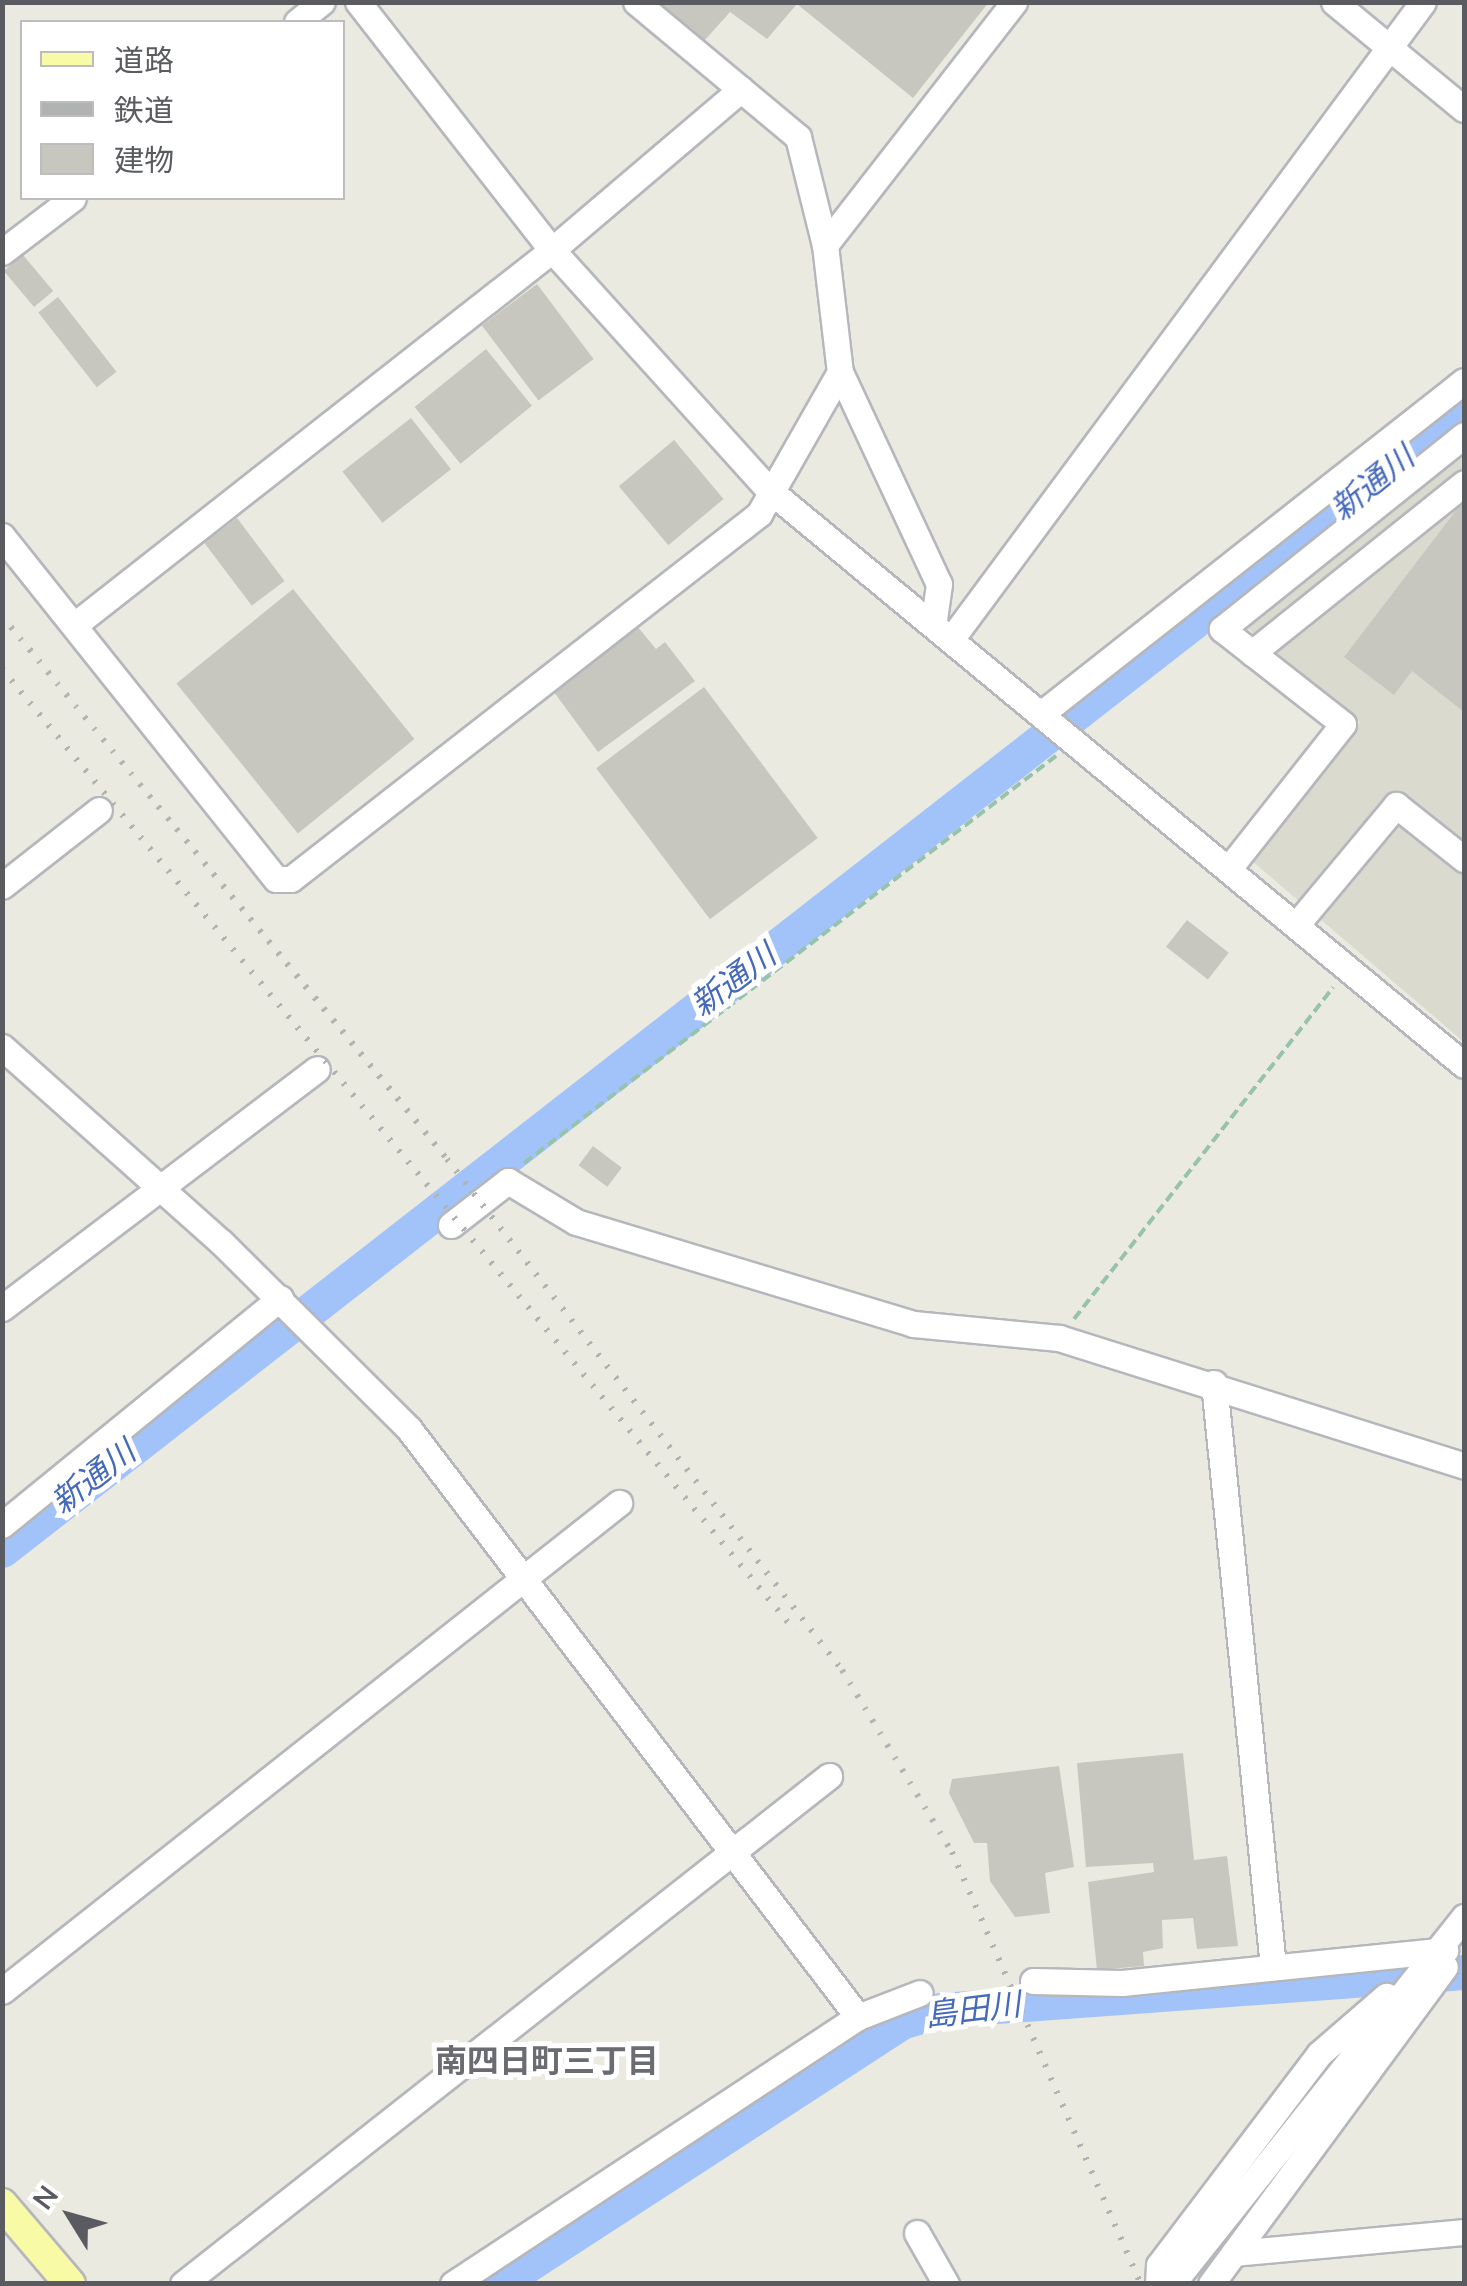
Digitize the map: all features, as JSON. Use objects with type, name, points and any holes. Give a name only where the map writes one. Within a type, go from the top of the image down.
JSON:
[{"type":"main road","points":[[2,2204],[70,2284]]},
{"type":"street","points":[[300,20],[322,2]]},
{"type":"street","points":[[358,2],[552,250],[768,489],[1062,727],[1464,1065]]},
{"type":"street","points":[[636,2],[798,137],[825,245],[840,372],[939,584],[943,630]]},
{"type":"street","points":[[825,245],[1014,2]]},
{"type":"street","points":[[1334,2],[1390,43],[1464,109]]},
{"type":"street","points":[[943,630],[1423,2]]},
{"type":"street","points":[[77,623],[552,250],[741,89]]},
{"type":"street","points":[[2,252],[70,200]]},
{"type":"street","points":[[2,536],[77,623],[276,879],[291,879],[758,514],[768,489],[840,372]]},
{"type":"street","points":[[1062,727],[1464,381]]},
{"type":"street","points":[[1230,867],[1343,724],[1222,629],[1464,435]]},
{"type":"street","points":[[1252,652],[1464,483]]},
{"type":"street","points":[[1298,924],[1396,805],[1464,859]]},
{"type":"street","points":[[2,886],[99,810]]},
{"type":"street","points":[[2,1047],[280,1298],[409,1429],[526,1574],[858,2016]]},
{"type":"street","points":[[2,1308],[317,1069]]},
{"type":"street","points":[[451,1225],[508,1182],[576,1222],[913,1324],[1059,1338],[1214,1383],[1464,1466]]},
{"type":"street","points":[[2,1525],[280,1298]]},
{"type":"street","points":[[1214,1383],[1273,1967]]},
{"type":"street","points":[[2,1991],[619,1503]]},
{"type":"street","points":[[182,2284],[547,1993],[828,1776]]},
{"type":"street","points":[[1211,2284],[1454,1948],[1464,1918]]},
{"type":"street","points":[[1033,1981],[1122,1984],[1454,1948]]},
{"type":"street","points":[[1172,2284],[1273,2152],[1454,1948]]},
{"type":"street","points":[[1158,2284],[1159,2265],[1319,2054],[1454,1948]]},
{"type":"street","points":[[454,2284],[858,2016],[920,1993]]},
{"type":"street","points":[[1234,2253],[1464,2232]]},
{"type":"street","points":[[917,2233],[946,2284]]},
{"type":"path","points":[[508,1182],[1062,727]]},
{"type":"path","points":[[1059,1338],[1348,968]]},
{"type":"shaded area","points":[[1464,446],[1464,1042],[1252,861],[1360,722],[1241,623]]},
{"type":"building","points":[[658,2],[989,2],[913,98],[797,4],[767,39],[730,12],[704,41]]},
{"type":"building","points":[[23,255],[53,291],[34,307],[4,271]]},
{"type":"building","points":[[537,284],[594,359],[538,401],[482,326]]},
{"type":"building","points":[[58,297],[116,372],[97,387],[38,312]]},
{"type":"building","points":[[486,349],[532,406],[460,464],[415,407]]},
{"type":"building","points":[[411,418],[451,469],[382,523],[342,472]]},
{"type":"building","points":[[674,440],[723,499],[668,545],[619,486]]},
{"type":"building","points":[[1464,500],[1464,712],[1412,671],[1394,695],[1344,657]]},
{"type":"building","points":[[237,518],[285,581],[252,606],[204,543]]},
{"type":"building","points":[[293,589],[414,739],[298,833],[176,683]]},
{"type":"building","points":[[637,626],[656,649],[665,642],[695,681],[598,752],[551,688]]},
{"type":"building","points":[[704,687],[818,838],[710,919],[596,768]]},
{"type":"building","points":[[1187,920],[1229,953],[1208,979],[1166,947]]},
{"type":"building","points":[[593,1146],[622,1168],[607,1187],[579,1165]]},
{"type":"building","points":[[1183,1753],[1194,1860],[1227,1856],[1238,1946],[1197,1949],[1193,1918],[1162,1920],[1163,1948],[1143,1952],[1144,1966],[1097,1970],[1088,1882],[1154,1872],[1153,1863],[1086,1867],[1077,1763]]},
{"type":"building","points":[[1059,1766],[1074,1867],[1045,1873],[1050,1913],[1015,1917],[990,1881],[987,1843],[974,1843],[949,1793],[952,1779]]},
{"type":"waterway","name":"新通川","points":[[2,1550],[1464,411]]},
{"type":"waterway","name":"島田川","points":[[498,2284],[901,2022],[941,2010],[1464,1972]]},
{"type":"railway","points":[[2,616],[447,1159],[842,1670],[952,1852],[1141,2284]]},
{"type":"railway","points":[[2,669],[795,1631]]},
{"type":"district","name":"南四日町三丁目","points":[[547,2062]]}]
